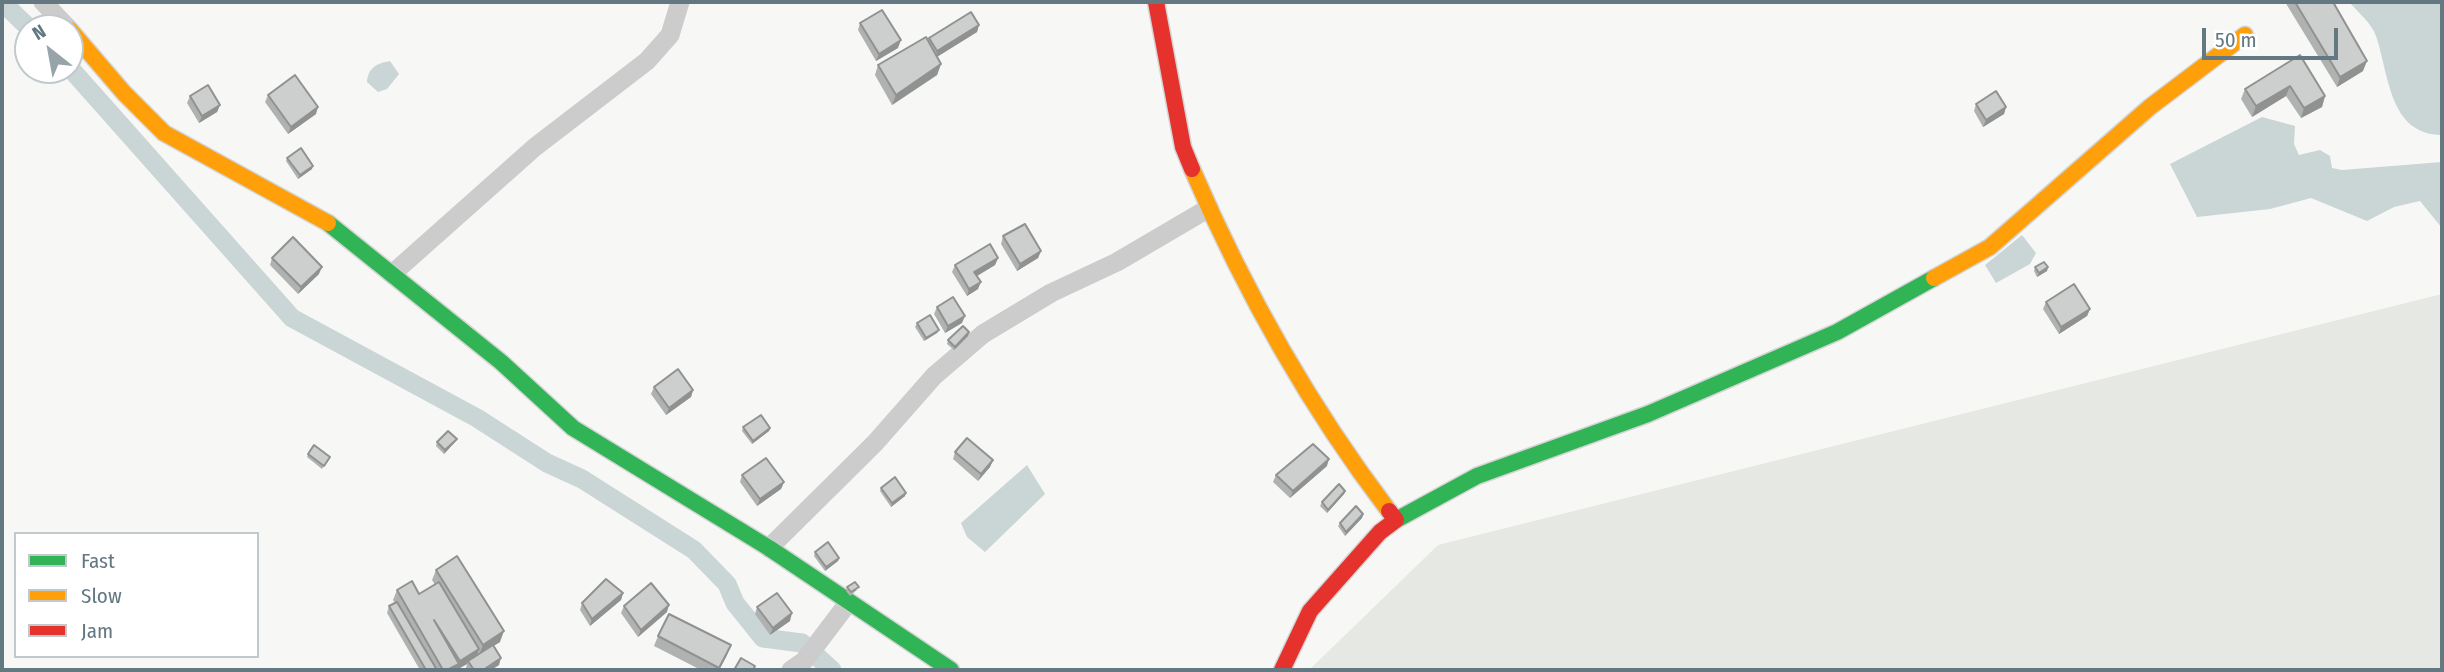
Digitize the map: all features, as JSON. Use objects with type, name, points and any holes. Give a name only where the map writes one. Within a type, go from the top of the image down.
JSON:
[{"type":"street","points":[[392,274],[535,147],[648,61],[670,35],[680,2]]},
{"type":"street","points":[[1156,2],[1183,147],[1209,208],[1281,349],[1345,452],[1396,520]]},
{"type":"street","points":[[1282,670],[1310,611],[1380,532],[1396,520],[1476,476],[1648,414],[1837,332],[1990,247],[2130,123],[2245,35]]},
{"type":"street","points":[[84,46],[124,93],[164,133],[327,222],[501,362],[573,428],[769,548],[951,670]]},
{"type":"street","points":[[769,548],[875,443],[934,376],[983,334],[1051,293],[1117,262],[1209,208]]},
{"type":"street","points":[[791,670],[804,661],[848,603]]},
{"type":"shaded area","points":[[2349,2],[2442,2],[2442,135],[2424,132],[2411,125],[2401,114],[2394,100],[2374,32]]},
{"type":"shaded area","points":[[390,61],[399,74],[387,89],[378,92],[367,82],[369,73],[377,65]]},
{"type":"shaded area","points":[[2262,117],[2295,126],[2294,144],[2299,155],[2320,150],[2330,156],[2332,168],[2342,170],[2442,162],[2442,228],[2420,201],[2394,207],[2367,221],[2311,198],[2270,209],[2197,217],[2170,164]]},
{"type":"shaded area","points":[[2022,235],[2036,253],[2030,264],[1996,283],[1985,265]]},
{"type":"shaded area","points":[[2442,294],[2442,670],[1309,670],[1438,545]]},
{"type":"shaded area","points":[[1027,465],[1045,494],[985,552],[967,537],[961,523]]},
{"type":"building","points":[[2295,2],[2333,2],[2367,61],[2340,77]]},
{"type":"building","points":[[882,10],[901,40],[879,54],[860,23]]},
{"type":"building","points":[[971,12],[979,25],[937,51],[929,38]]},
{"type":"building","points":[[926,37],[941,64],[896,95],[878,65]]},
{"type":"building","points":[[2300,55],[2325,96],[2304,108],[2290,86],[2256,106],[2245,89]]},
{"type":"building","points":[[295,75],[318,107],[291,127],[268,95]]},
{"type":"building","points":[[208,85],[220,105],[202,116],[190,96]]},
{"type":"building","points":[[1996,91],[2006,107],[1986,120],[1976,104]]},
{"type":"building","points":[[301,148],[313,166],[300,175],[287,158]]},
{"type":"building","points":[[1025,224],[1041,251],[1020,264],[1003,236]]},
{"type":"building","points":[[293,237],[322,267],[301,287],[272,258]]},
{"type":"building","points":[[990,244],[998,258],[974,272],[981,282],[969,289],[955,265]]},
{"type":"building","points":[[2044,262],[2048,267],[2039,273],[2035,267]]},
{"type":"building","points":[[2074,284],[2090,309],[2061,327],[2046,302]]},
{"type":"building","points":[[953,297],[965,316],[948,326],[937,307]]},
{"type":"building","points":[[930,315],[939,330],[926,338],[917,323]]},
{"type":"building","points":[[963,326],[969,332],[955,347],[948,340]]},
{"type":"building","points":[[678,369],[693,390],[669,408],[654,387]]},
{"type":"building","points":[[761,415],[770,428],[753,441],[743,427]]},
{"type":"building","points":[[448,431],[457,439],[445,450],[437,442]]},
{"type":"building","points":[[967,438],[993,460],[981,474],[955,452]]},
{"type":"building","points":[[1313,444],[1329,459],[1293,491],[1276,475]]},
{"type":"building","points":[[314,445],[330,457],[324,466],[308,454]]},
{"type":"building","points":[[766,458],[784,482],[760,499],[742,475]]},
{"type":"building","points":[[895,477],[906,493],[892,503],[881,488]]},
{"type":"building","points":[[1339,484],[1345,491],[1328,510],[1322,502]]},
{"type":"building","points":[[1356,506],[1363,514],[1346,532],[1340,523]]},
{"type":"building","points":[[828,542],[839,558],[826,567],[815,552]]},
{"type":"building","points":[[457,556],[504,631],[483,645],[436,570]]},
{"type":"building","points":[[606,579],[623,593],[592,619],[582,603]]},
{"type":"building","points":[[412,581],[419,594],[439,582],[479,649],[460,661],[434,620],[459,664],[447,670],[443,670],[397,590]]},
{"type":"building","points":[[855,582],[859,587],[851,592],[847,587]]},
{"type":"building","points":[[651,583],[669,605],[641,630],[624,606]]},
{"type":"building","points":[[777,593],[792,613],[773,628],[757,607]]},
{"type":"building","points":[[397,602],[437,670],[426,670],[389,606]]},
{"type":"building","points":[[669,614],[731,645],[719,668],[658,636]]},
{"type":"building","points":[[493,645],[501,658],[483,670],[474,670],[468,661]]},
{"type":"building","points":[[741,658],[755,666],[753,670],[734,670]]},
{"type":"waterway","points":[[2,2],[14,14]]},
{"type":"waterway","points":[[84,84],[292,318],[477,418],[547,463],[582,479],[694,550],[727,584],[735,603],[763,638],[802,643],[832,670]]},
{"type":"traffic: fast","points":[[328,223],[501,362],[573,428],[769,548],[951,670]]},
{"type":"traffic: fast","points":[[1396,520],[1477,476],[1648,414],[1837,332],[1934,278]]},
{"type":"traffic: slow","points":[[1934,278],[1990,247],[2150,107],[2245,35]]},
{"type":"traffic: slow","points":[[84,46],[124,93],[164,133],[328,223]]},
{"type":"traffic: slow","points":[[1192,169],[1233,259],[1280,346],[1332,430],[1389,511]]},
{"type":"traffic: jam","points":[[1156,2],[1183,147],[1192,169]]},
{"type":"traffic: jam","points":[[1282,670],[1310,611],[1380,532],[1396,520],[1389,511]]}]
